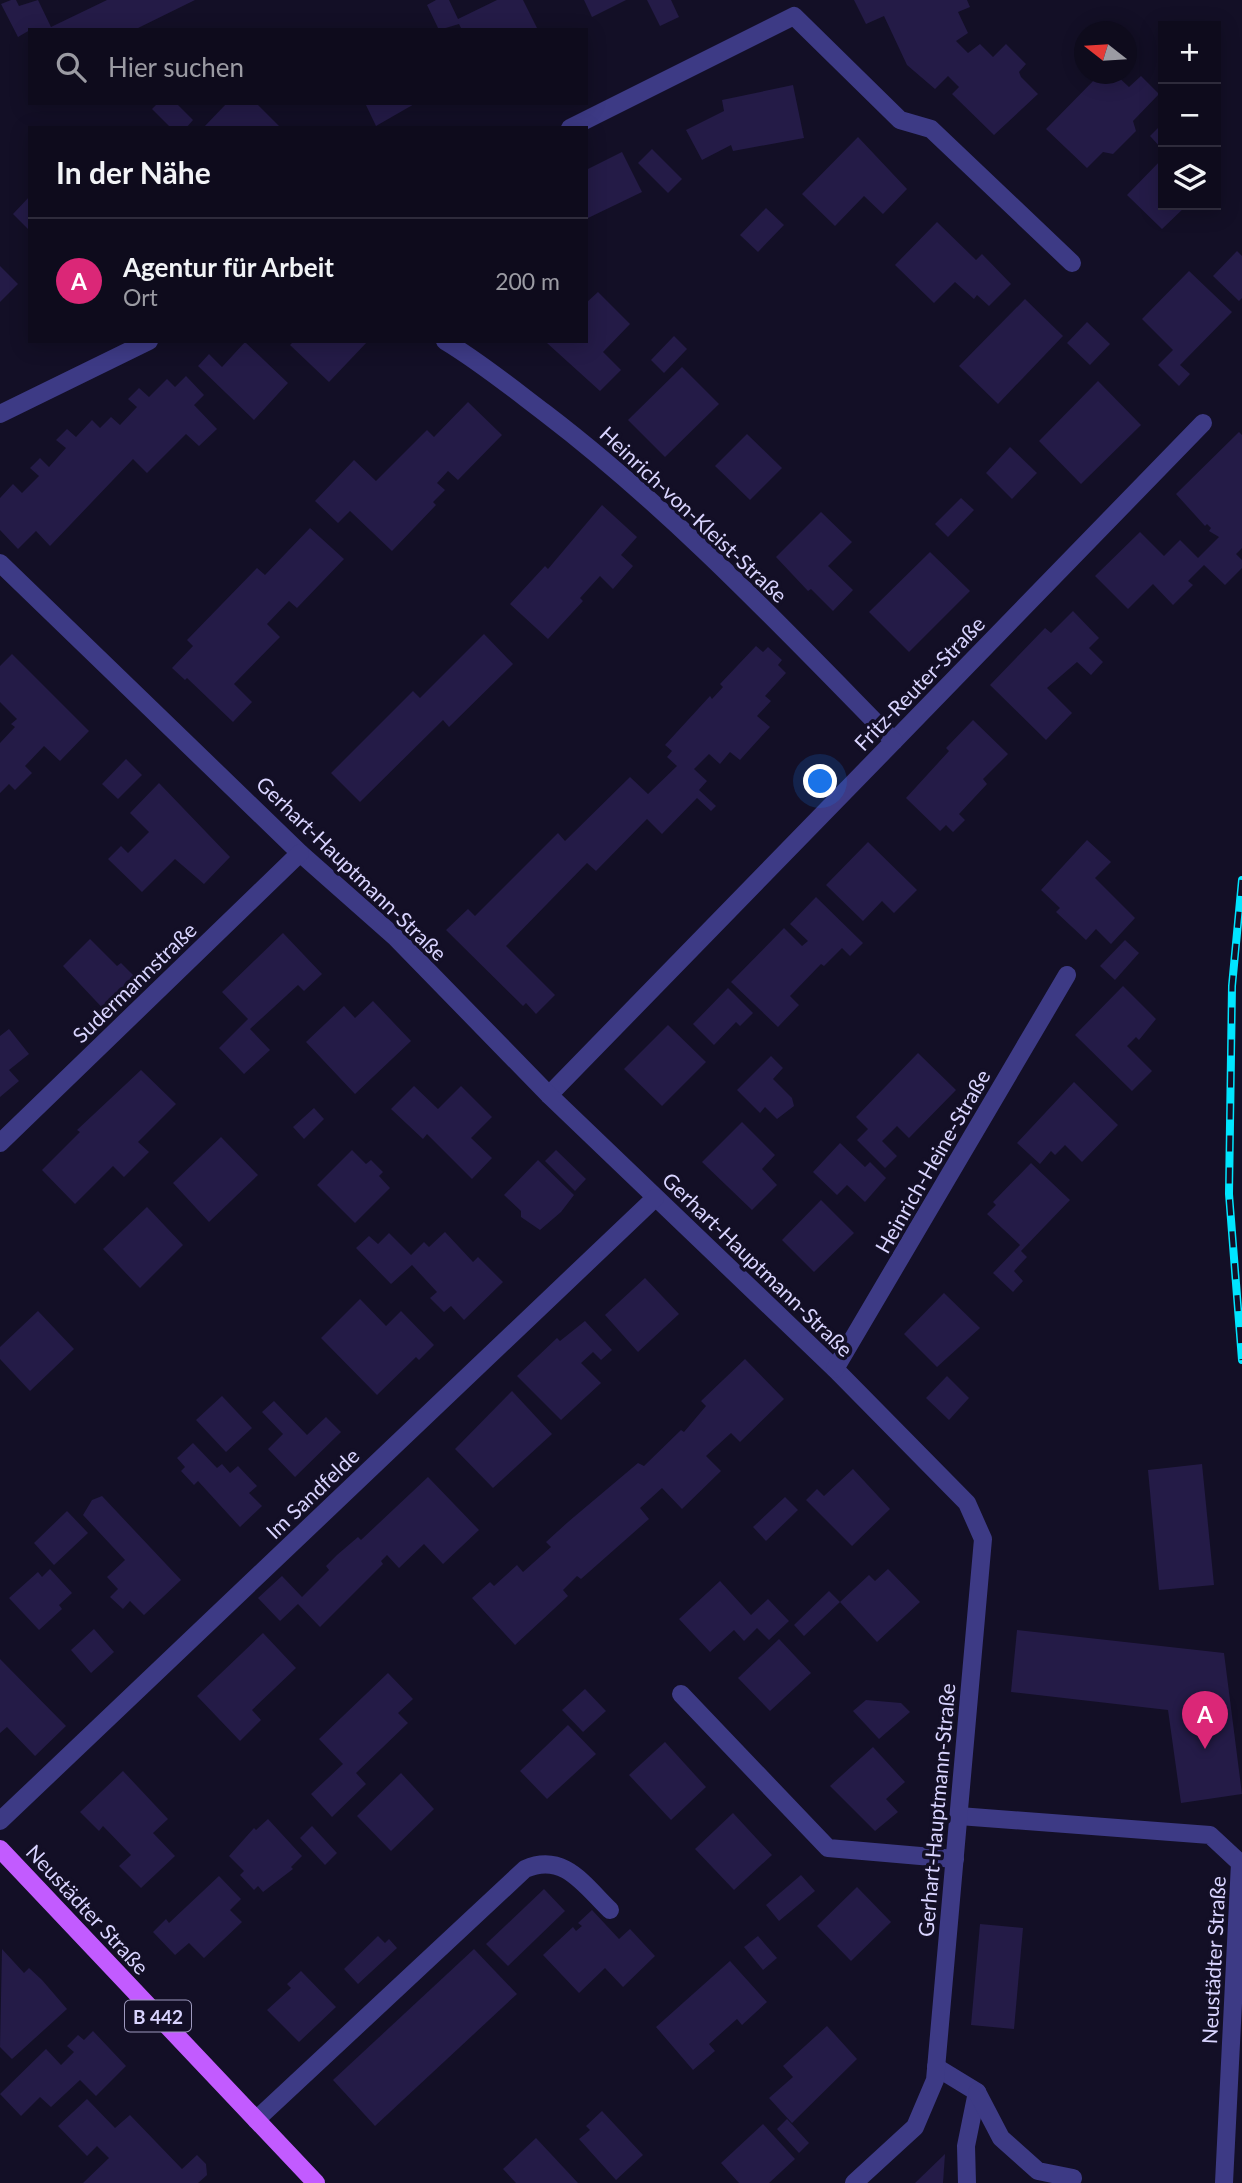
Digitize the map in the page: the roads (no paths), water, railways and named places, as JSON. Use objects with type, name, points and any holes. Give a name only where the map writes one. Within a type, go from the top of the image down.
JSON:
[{"type":"main road","name":"Neustädter Straße","points":[[0,1849],[316,2183]]},
{"type":"street","points":[[574,126],[794,16],[900,120],[930,129],[1072,263]]},
{"type":"street","points":[[0,414],[145,343]]},
{"type":"street","name":"Heinrich-von-Kleist-Straße","points":[[448,343],[473,358],[612,464],[758,602],[894,741]]},
{"type":"street","name":"Fritz-Reuter-Straße","points":[[549,1095],[1203,423]]},
{"type":"street","name":"Gerhart-Hauptmann-Straße","points":[[0,563],[300,853],[395,937],[549,1095],[835,1369],[967,1503],[983,1539],[935,2080],[915,2127],[854,2183]]},
{"type":"street","name":"Sudermannstraße","points":[[0,1143],[300,853]]},
{"type":"street","name":"Heinrich-Heine-Straße","points":[[835,1369],[1068,975]]},
{"type":"street","name":"Im Sandfelde","points":[[0,1821],[655,1198]]},
{"type":"street","points":[[681,1694],[828,1848],[955,1859]]},
{"type":"street","name":"Neustädter Straße","points":[[959,1816],[1210,1835],[1240,1863],[1224,2183]]},
{"type":"street","points":[[256,2120],[526,1869],[538,1864],[553,1863],[568,1870],[610,1910]]},
{"type":"street","points":[[936,2067],[977,2092],[1001,2138],[1038,2171],[1073,2178]]},
{"type":"street","points":[[967,2183],[966,2146],[977,2092]]},
{"type":"railway","points":[[1242,880],[1232,986],[1229,1194],[1242,1360]]},
{"type":"place","name":"Agentur für Arbeit","points":[[1205,1749]]}]
